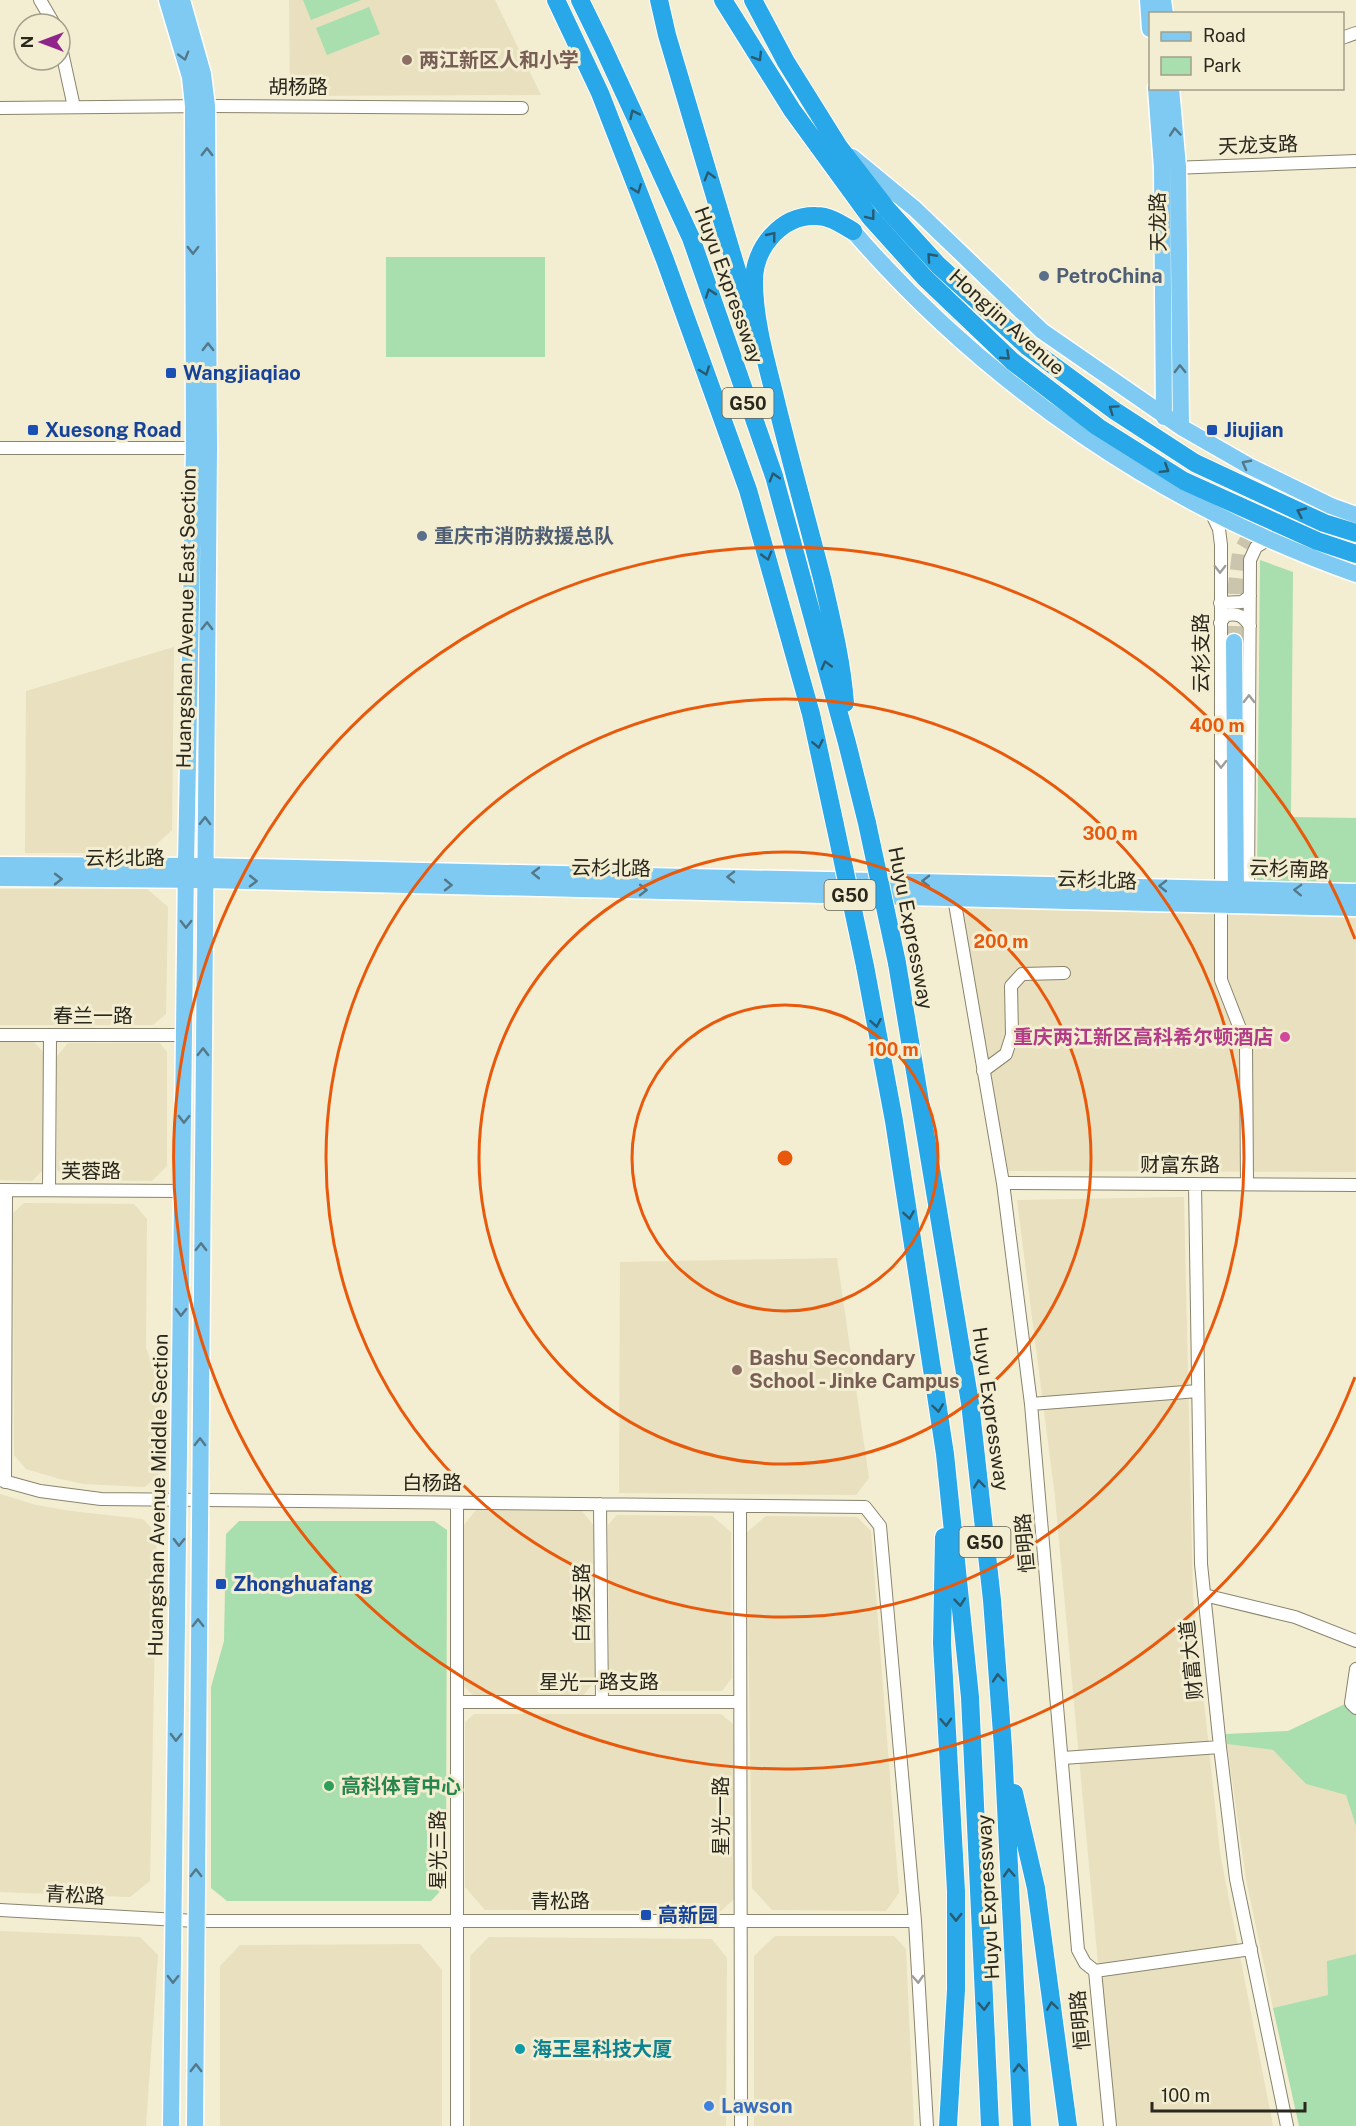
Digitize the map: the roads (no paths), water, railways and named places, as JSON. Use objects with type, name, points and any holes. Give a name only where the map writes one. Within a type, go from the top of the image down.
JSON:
[{"type":"highway","points":[[543,0],[600,93]]},
{"type":"highway","name":"Huyu Expressway","points":[[556,0],[600,93],[665,260],[748,490],[811,714],[865,966],[894,1121],[945,1454],[970,1697],[990,2126]]},
{"type":"highway","name":"Huyu Expressway","points":[[580,0],[691,238],[774,476],[847,743],[897,963],[970,1403],[992,1600],[1003,1747],[1022,2126]]},
{"type":"highway","points":[[659,0],[670,46],[779,414],[812,536],[843,671],[847,743]]},
{"type":"highway","name":"Hongjin Avenue","points":[[754,1],[786,62],[839,147],[887,209],[938,266],[1028,347],[1115,411],[1195,463],[1324,523],[1356,533]]},
{"type":"highway","name":"Hongjin Avenue","points":[[725,2],[792,110],[870,217],[925,278],[1012,361],[1098,427],[1184,481],[1317,541],[1356,555]]},
{"type":"highway","points":[[779,414],[755,302],[755,267],[761,251],[779,228],[796,220],[816,216],[834,219],[853,231]]},
{"type":"highway","points":[[945,1454],[942,1643],[956,1913],[956,1990],[948,2126]]},
{"type":"highway","points":[[1003,1747],[1035,1888],[1068,2126]]},
{"type":"main road","name":"Huangshan Avenue East Section","points":[[167,0],[200,106]]},
{"type":"main road","name":"Huangshan Avenue East Section","points":[[182,0],[203,74],[200,106],[205,873]]},
{"type":"main road","name":"天龙路","points":[[1155,90],[1170,168],[1181,427]]},
{"type":"main road","name":"天龙路","points":[[1164,417],[1171,90]]},
{"type":"main road","name":"Hongjin Avenue","points":[[839,147],[915,209],[1042,331],[1181,427],[1249,466],[1331,506],[1356,515]]},
{"type":"main road","name":"Hongjin Avenue","points":[[853,231],[950,331],[1042,407],[1093,443],[1211,512],[1307,556],[1356,574]]},
{"type":"main road","name":"Huangshan Avenue East Section","points":[[186,872],[201,448]]},
{"type":"main road","points":[[1234,642],[1235,896]]},
{"type":"main road","name":"云杉北路","points":[[0,865],[205,873],[1235,896]]},
{"type":"main road","name":"云杉北路","points":[[0,878],[186,872]]},
{"type":"main road","name":"Huangshan Avenue Middle Section","points":[[171,2126],[186,872]]},
{"type":"main road","name":"Huangshan Avenue Middle Section","points":[[195,2126],[205,873]]},
{"type":"main road","name":"云杉南路","points":[[1235,896],[1356,892]]},
{"type":"main road","name":"云杉南路","points":[[1235,896],[1356,908]]},
{"type":"street","points":[[66,72],[74,107]]},
{"type":"street","name":"胡杨路","points":[[0,108],[200,106],[522,108]]},
{"type":"street","name":"天龙支路","points":[[1170,168],[1356,161]]},
{"type":"street","points":[[0,448],[201,448]]},
{"type":"street","name":"云杉支路","points":[[1211,512],[1219,529],[1220,623],[1235,896]]},
{"type":"street","points":[[1247,1184],[1246,1044],[1221,980],[1235,896],[1250,626],[1250,560],[1256,547],[1269,539]]},
{"type":"street","points":[[1220,603],[1242,602],[1250,596]]},
{"type":"street","points":[[1220,623],[1226,615],[1236,613],[1243,617],[1250,626]]},
{"type":"street","name":"恒明路","points":[[952,889],[1003,1183],[1031,1404],[1078,1950],[1085,1964],[1095,1971],[1110,2126]]},
{"type":"street","points":[[984,1071],[1006,1054],[1012,1035],[1011,986],[1022,974],[1065,973]]},
{"type":"street","name":"春兰一路","points":[[0,1035],[185,1035]]},
{"type":"street","points":[[50,1036],[50,1190]]},
{"type":"street","name":"财富东路","points":[[1003,1183],[1356,1185]]},
{"type":"street","name":"财富大道","points":[[1195,1184],[1201,1564],[1204,1595],[1236,1879],[1287,2126]]},
{"type":"street","points":[[3,1190],[3,1481]]},
{"type":"street","name":"芙蓉路","points":[[3,1190],[183,1191]]},
{"type":"street","points":[[1031,1404],[1198,1391]]},
{"type":"street","name":"白杨路","points":[[3,1481],[40,1491],[77,1497],[199,1501],[865,1507],[880,1526],[915,1921]]},
{"type":"street","name":"星光三路","points":[[457,1503],[457,2126]]},
{"type":"street","name":"白杨支路","points":[[600,1504],[602,1702]]},
{"type":"street","name":"星光一路","points":[[740,1506],[741,2126]]},
{"type":"street","points":[[1204,1595],[1295,1617],[1356,1641]]},
{"type":"street","points":[[1356,1669],[1351,1703],[1356,1708]]},
{"type":"street","name":"星光一路支路","points":[[457,1702],[740,1702]]},
{"type":"street","points":[[1063,1758],[1220,1747]]},
{"type":"street","name":"青松路","points":[[0,1910],[196,1921],[915,1921]]},
{"type":"street","points":[[915,1921],[927,2126]]},
{"type":"street","points":[[1095,1971],[1251,1949]]},
{"type":"tunnel","points":[[1234,642],[1235,593],[1240,553],[1258,523],[1291,502],[1323,499]]},
{"type":"place","name":"两江新区人和小学","points":[[407,60]]},
{"type":"place","name":"PetroChina","points":[[1044,276]]},
{"type":"place","name":"Wangjiaqiao","points":[[171,373]]},
{"type":"place","name":"Xuesong Road","points":[[33,430]]},
{"type":"place","name":"Jiujian","points":[[1212,430]]},
{"type":"place","name":"重庆市消防救援总队","points":[[422,536]]},
{"type":"place","name":"重庆两江新区高科希尔顿酒店","points":[[1285,1037]]},
{"type":"place","name":"Bashu Secondary School - Jinke Campus","points":[[737,1370]]},
{"type":"place","name":"Zhonghuafang","points":[[221,1584]]},
{"type":"place","name":"高科体育中心","points":[[329,1786]]},
{"type":"place","name":"高新园","points":[[646,1915]]},
{"type":"place","name":"海王星科技大厦","points":[[520,2049]]},
{"type":"place","name":"Lawson","points":[[709,2106]]}]
